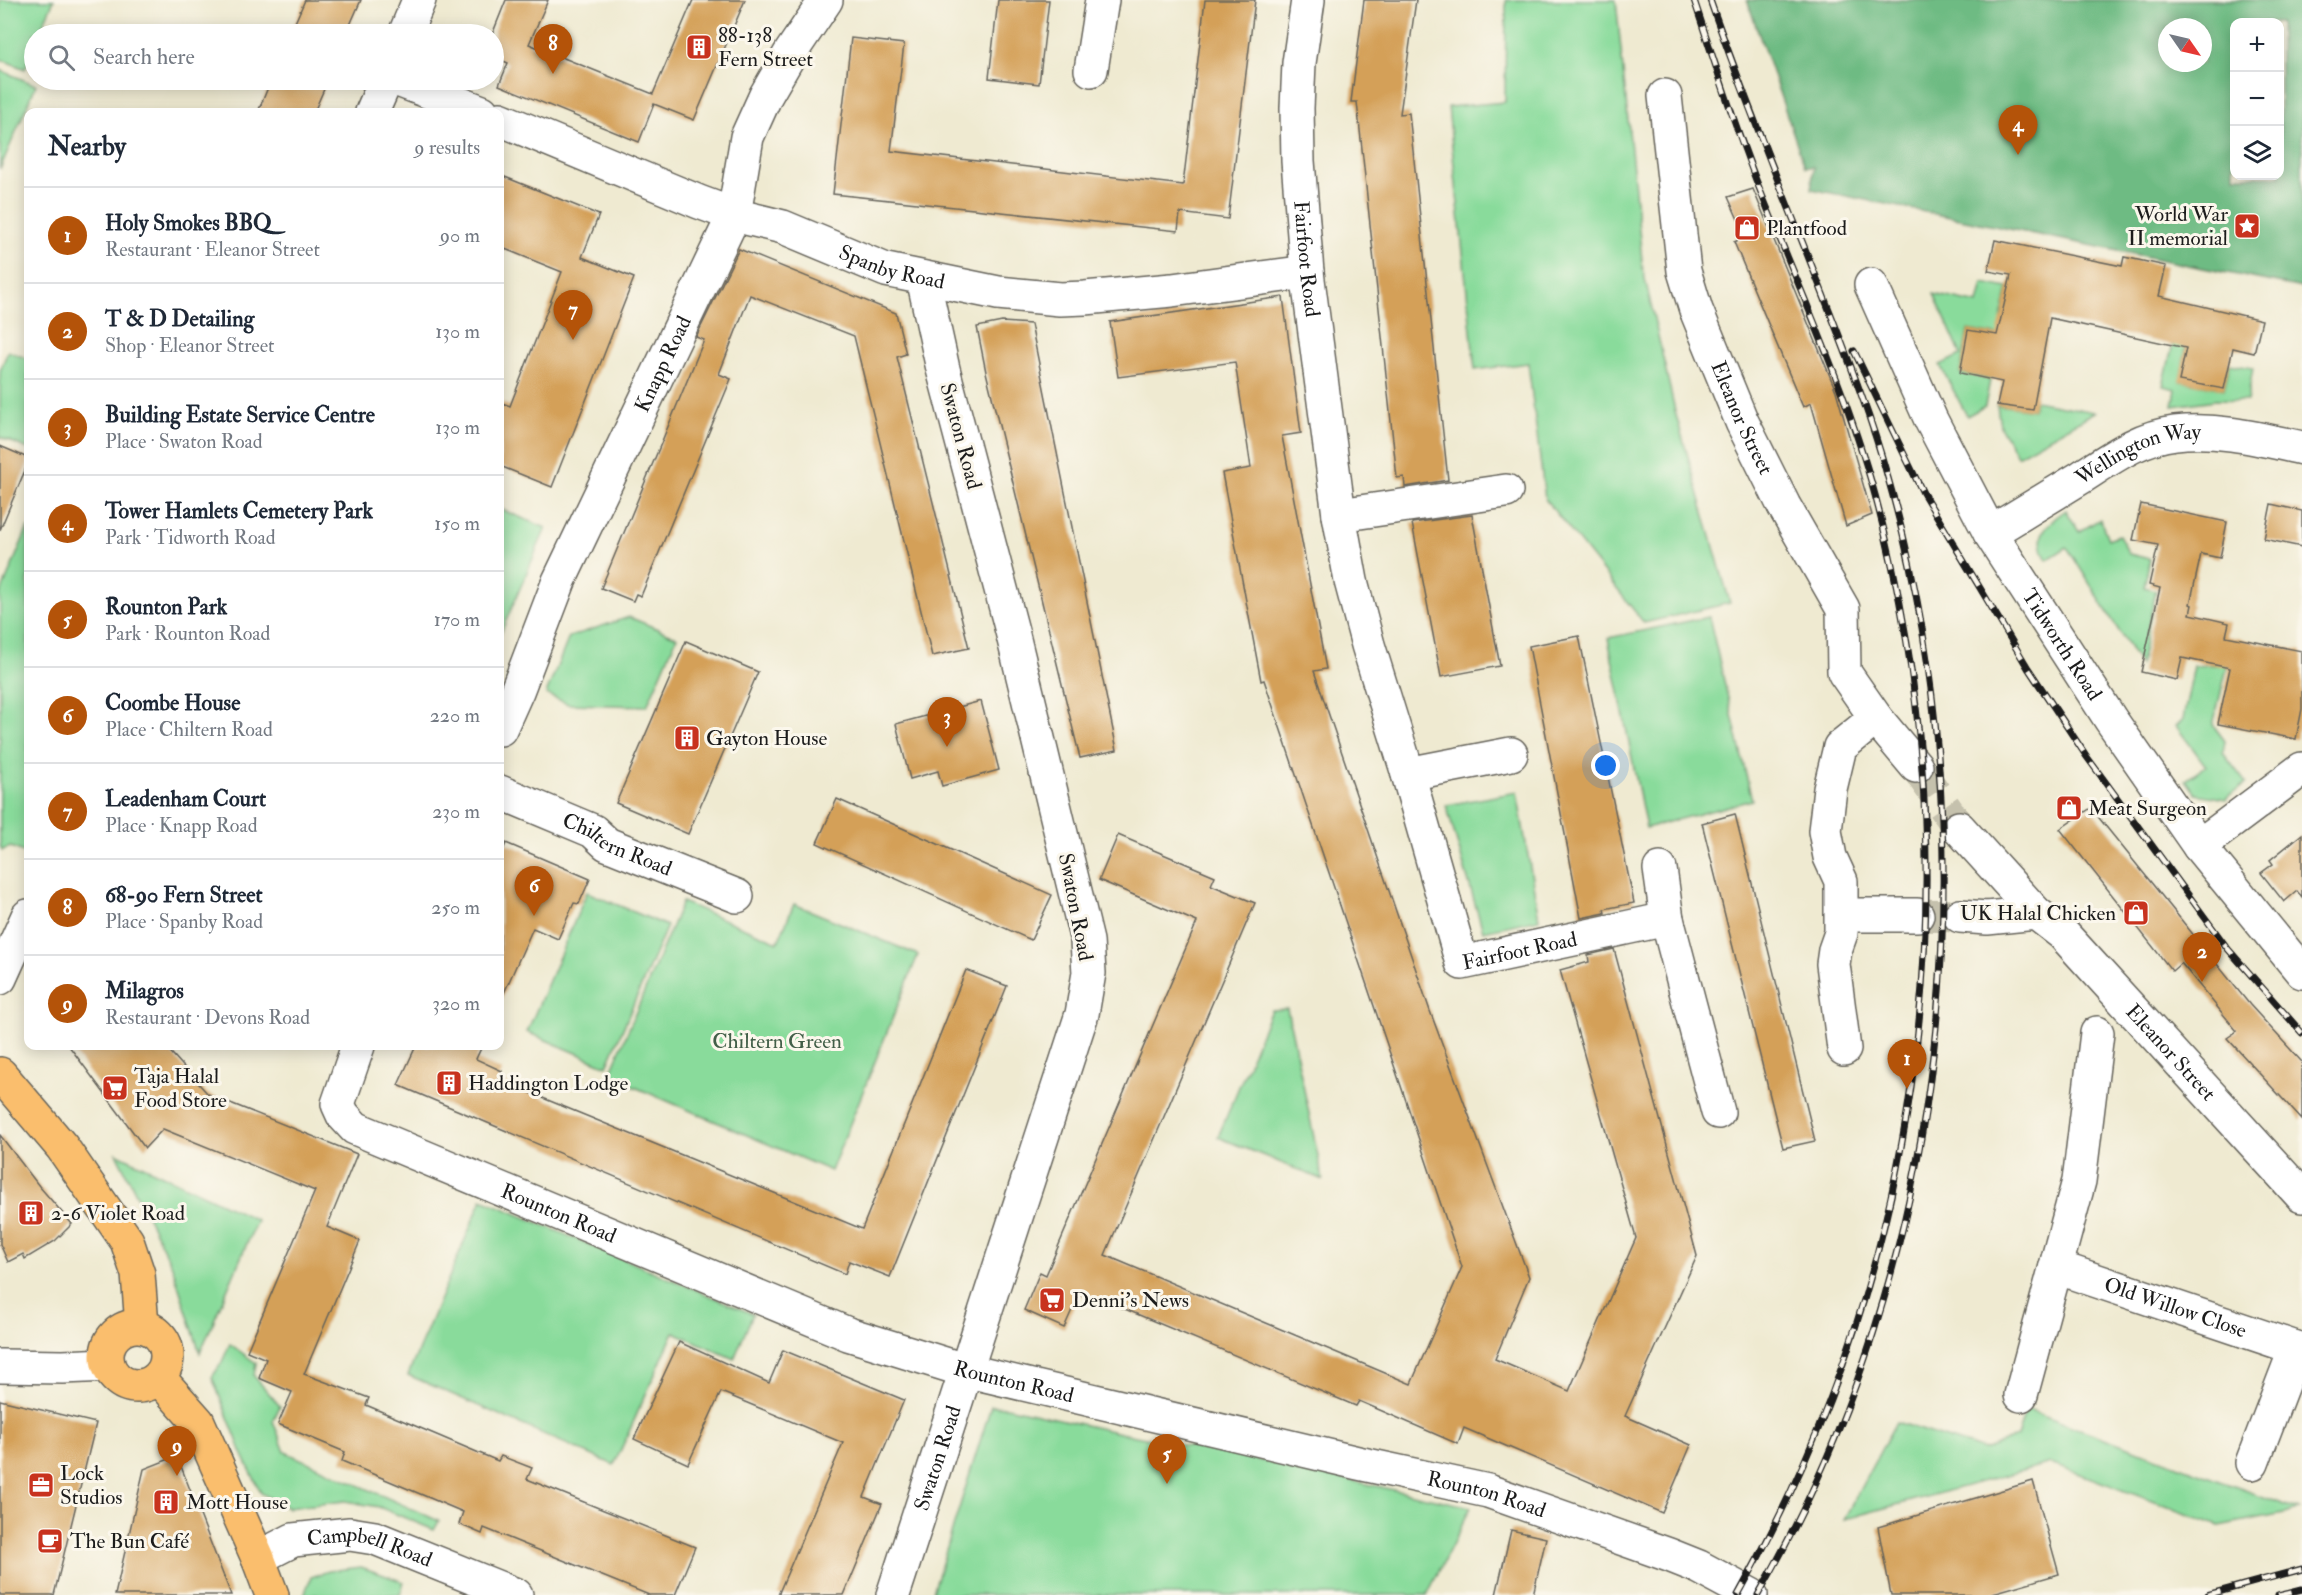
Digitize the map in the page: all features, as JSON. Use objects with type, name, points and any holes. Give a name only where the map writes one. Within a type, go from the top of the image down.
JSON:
[{"type":"main road","points":[[0,1074],[62,1147],[127,1241],[138,1274],[142,1326]]},
{"type":"main road","points":[[132,1326],[142,1326],[155,1330],[164,1340],[168,1353],[166,1367],[159,1378],[142,1386],[134,1386],[118,1379],[108,1365],[109,1345],[114,1336],[122,1330],[132,1326]]},
{"type":"main road","points":[[159,1378],[198,1422],[272,1595]]},
{"type":"street","points":[[409,24],[419,0]]},
{"type":"street","name":"Knapp Road","points":[[504,720],[559,581],[734,215],[747,137],[766,95],[791,52],[826,0]]},
{"type":"street","points":[[1091,70],[1102,0]]},
{"type":"street","name":"Fairfoot Road","points":[[1308,0],[1299,63],[1298,161],[1306,272],[1339,515],[1351,581],[1368,645],[1462,963],[1667,919]]},
{"type":"street","points":[[374,108],[382,90]]},
{"type":"street","points":[[424,90],[472,108]]},
{"type":"street","name":"Eleanor Street","points":[[1665,96],[1684,271],[1696,310],[1742,423],[1784,506],[1843,609],[1844,672],[1876,718],[1916,766]]},
{"type":"street","name":"Spanby Road","points":[[504,121],[734,215],[783,227],[886,270],[998,293],[1069,298],[1136,294],[1306,272]]},
{"type":"street","name":"Swaton Road","points":[[893,1595],[964,1370],[1082,1014],[1089,973],[1087,941],[1076,890],[1012,631],[943,369],[923,278]]},
{"type":"street","name":"Tidworth Road","points":[[1871,285],[1931,420],[1990,533],[2111,720],[2199,846],[2302,972]]},
{"type":"street","name":"Wellington Way","points":[[1990,533],[2130,447],[2157,436],[2210,432],[2241,435],[2302,448]]},
{"type":"street","points":[[1339,515],[1506,491]]},
{"type":"street","points":[[1844,1049],[1833,964],[1841,933],[1841,880],[1830,856],[1825,831],[1830,789],[1840,747],[1876,718]]},
{"type":"street","points":[[1408,774],[1510,754]]},
{"type":"street","points":[[2199,846],[2302,769]]},
{"type":"street","name":"Chiltern Road","points":[[504,794],[593,831],[607,844],[737,896]]},
{"type":"street","name":"Eleanor Street","points":[[1959,828],[2036,913],[2063,934],[2302,1196]]},
{"type":"street","points":[[1660,869],[1667,919],[1718,1113]]},
{"type":"street","points":[[1960,916],[1987,918],[2036,913]]},
{"type":"street","points":[[1842,915],[1917,915]]},
{"type":"street","points":[[0,978],[24,925]]},
{"type":"street","points":[[2020,1395],[2079,1181],[2097,1033]]},
{"type":"street","name":"Rounton Road","points":[[353,1059],[338,1104],[343,1115],[355,1128],[848,1334],[964,1370],[1358,1463],[1488,1491],[1669,1555],[1698,1567],[1751,1595]]},
{"type":"street","name":"Old Willow Close","points":[[2056,1267],[2299,1349],[2252,1463]]},
{"type":"street","points":[[0,1366],[108,1365]]},
{"type":"street","name":"Campbell Road","points":[[258,1558],[293,1540],[350,1534],[375,1538],[516,1595]]},
{"type":"green space","points":[[0,0],[54,0],[43,24],[24,24],[24,69],[0,59]]},
{"type":"green space","points":[[1506,0],[1616,0],[1643,270],[1676,415],[1730,603],[1644,623],[1545,499],[1528,363],[1475,370],[1448,107],[1505,102]]},
{"type":"green space","points":[[1747,0],[2302,0],[2302,288],[1811,189],[1814,167],[1805,167]]},
{"type":"green space","points":[[0,70],[24,80],[24,90],[34,90],[26,108],[24,108],[24,113],[0,169]]},
{"type":"green space","points":[[1983,283],[2008,288],[2001,317],[2014,321],[2010,337],[1968,330],[1960,373],[1990,380],[1985,406],[1967,416],[1940,365],[1961,355],[1934,294],[1978,304]]},
{"type":"green space","points":[[2174,339],[2187,342],[2180,381],[2224,389],[2230,364],[2253,368],[2247,401],[2215,400],[2173,406],[2176,389],[2163,386]]},
{"type":"green space","points":[[8,351],[24,357],[24,447],[0,437],[0,371]]},
{"type":"green space","points":[[2035,401],[2095,412],[2017,456],[2000,426],[1997,405],[2033,410]]},
{"type":"green space","points":[[2066,510],[2079,532],[2100,519],[2108,539],[2119,535],[2129,554],[2150,559],[2144,587],[2156,590],[2140,665],[2067,547],[2047,560],[2041,544],[2044,531]]},
{"type":"green space","points":[[504,511],[546,528],[504,626]]},
{"type":"green space","points":[[24,537],[24,852],[11,847],[2,850],[0,845],[0,595]]},
{"type":"green space","points":[[629,617],[677,637],[647,706],[568,704],[546,694],[569,637]]},
{"type":"green space","points":[[1709,617],[1752,800],[1646,828],[1608,638]]},
{"type":"green space","points":[[2228,664],[2213,725],[2225,741],[2223,753],[2246,783],[2226,799],[2196,794],[2186,780],[2206,766],[2176,726],[2183,719],[2194,666]]},
{"type":"green space","points":[[1517,792],[1539,919],[1483,931],[1446,805]]},
{"type":"green space","points":[[587,892],[667,926],[607,1066],[527,1032]]},
{"type":"green space","name":"Chiltern Green","points":[[682,902],[778,942],[794,904],[918,955],[831,1171],[609,1076]]},
{"type":"green space","points":[[1287,1009],[1323,1180],[1218,1137],[1271,1010]]},
{"type":"green space","points":[[116,1153],[257,1220],[200,1353],[172,1266]]},
{"type":"green space","points":[[482,1199],[753,1314],[734,1359],[674,1332],[614,1465],[408,1375]]},
{"type":"green space","points":[[230,1344],[256,1363],[254,1376],[280,1406],[273,1421],[285,1452],[439,1521],[434,1530],[379,1507],[345,1501],[288,1508],[261,1493],[242,1453],[212,1377]]},
{"type":"green space","points":[[991,1406],[1007,1407],[1471,1507],[1427,1595],[932,1595]]},
{"type":"green space","points":[[2026,1409],[2299,1510],[2219,1526],[2051,1463],[1844,1519],[1896,1422],[1984,1450],[2017,1437]]},
{"type":"green space","points":[[361,1567],[404,1582],[400,1595],[304,1595],[311,1577],[329,1571]]},
{"type":"building","points":[[305,0],[361,0],[350,24],[294,24]]},
{"type":"building","points":[[506,0],[548,0],[529,44],[653,94],[693,0],[745,0],[694,120],[654,104],[639,142],[504,87],[504,73],[508,63],[504,61],[504,24],[496,24]]},
{"type":"building","points":[[998,0],[1049,0],[1039,84],[989,78]]},
{"type":"building","points":[[1205,0],[1255,0],[1228,219],[1180,213],[1178,231],[833,194],[851,38],[904,44],[891,151],[1183,185]]},
{"type":"building","points":[[1364,0],[1416,0],[1400,114],[1409,113],[1448,480],[1405,487],[1404,477],[1397,478],[1357,102],[1351,102]]},
{"type":"building","points":[[267,90],[324,90],[316,108],[260,108]]},
{"type":"building","points":[[504,177],[599,215],[582,257],[634,278],[552,487],[504,468],[504,404],[510,406],[562,272],[504,249]]},
{"type":"building","points":[[1753,189],[1836,391],[1872,515],[1846,526],[1811,403],[1803,407],[1734,242],[1746,237],[1728,197]]},
{"type":"building","points":[[1995,240],[2122,266],[2124,257],[2166,266],[2159,296],[2262,320],[2254,353],[2233,348],[2224,389],[2179,381],[2186,348],[2050,318],[2033,410],[1997,405],[2002,382],[1960,373],[1968,330],[1997,335],[2011,275],[1988,271]]},
{"type":"building","points":[[739,249],[896,313],[906,354],[897,357],[969,648],[932,656],[854,336],[750,295],[719,374],[731,379],[641,596],[636,594],[633,601],[601,588],[704,340],[696,337]]},
{"type":"building","points":[[1283,297],[1301,433],[1282,436],[1326,669],[1314,671],[1430,1011],[1529,1277],[1495,1359],[1569,1391],[1636,1238],[1560,970],[1589,962],[1588,955],[1614,949],[1697,1256],[1625,1416],[1691,1445],[1662,1513],[1464,1428],[1458,1444],[1359,1401],[1356,1406],[1101,1299],[1079,1294],[1064,1328],[1024,1310],[1040,1272],[1046,1275],[1197,922],[1099,880],[1118,835],[1215,876],[1211,885],[1255,903],[1105,1255],[1411,1384],[1462,1267],[1264,680],[1261,681],[1222,473],[1251,468],[1235,362],[1118,377],[1110,322]]},
{"type":"building","points":[[1002,322],[1031,324],[1117,750],[1080,758],[977,327]]},
{"type":"building","points":[[0,446],[24,456],[24,473],[0,530]]},
{"type":"building","points":[[2141,504],[2227,522],[2220,558],[2201,554],[2190,604],[2192,605],[2190,614],[2229,623],[2226,636],[2302,651],[2302,709],[2296,739],[2218,724],[2230,668],[2182,658],[2177,680],[2141,672],[2160,588],[2149,585],[2158,545],[2133,540]]},
{"type":"building","points":[[2271,504],[2302,511],[2302,547],[2264,539]]},
{"type":"building","points":[[1472,515],[1500,666],[1441,677],[1412,523]]},
{"type":"building","points":[[1579,636],[1634,903],[1604,909],[1605,913],[1581,918],[1529,646]]},
{"type":"building","name":"Gayton House","points":[[686,641],[758,672],[688,834],[616,803]]},
{"type":"building","points":[[981,701],[999,770],[942,786],[938,771],[910,779],[896,724]]},
{"type":"building","points":[[837,799],[1052,895],[1031,940],[817,843]]},
{"type":"building","points":[[2091,808],[2250,1005],[2302,1062],[2302,1120],[2227,1038],[2237,1031],[2181,963],[2172,971],[2060,829]]},
{"type":"building","points":[[1735,814],[1815,1141],[1783,1148],[1702,823]]},
{"type":"building","points":[[2302,834],[2302,897],[2297,891],[2284,902],[2261,873],[2273,864],[2270,860]]},
{"type":"building","points":[[506,843],[590,879],[579,904],[574,903],[558,939],[533,928],[504,993],[504,848]]},
{"type":"building","points":[[966,970],[1007,986],[890,1277],[849,1261],[845,1274],[398,1085],[414,1050],[480,1050],[476,1059],[502,1071],[499,1080],[862,1229]]},
{"type":"building","points":[[72,1050],[169,1050],[208,1094],[357,1154],[327,1227],[360,1241],[304,1374],[369,1398],[366,1405],[498,1461],[501,1456],[532,1468],[527,1479],[695,1547],[675,1595],[649,1595],[484,1528],[482,1534],[459,1524],[463,1512],[342,1461],[345,1452],[278,1424],[292,1392],[259,1378],[266,1359],[247,1351],[315,1191],[163,1129],[145,1148]]},
{"type":"building","name":"2-6 Violet Road","points":[[0,1135],[72,1224],[55,1241],[25,1259],[23,1254],[8,1262],[0,1244]]},
{"type":"building","points":[[679,1342],[769,1383],[783,1350],[904,1400],[864,1497],[882,1504],[844,1595],[778,1595],[843,1443],[721,1392],[688,1464],[634,1439]]},
{"type":"building","name":"Lock Studios","points":[[0,1400],[96,1423],[54,1595],[0,1595]]},
{"type":"building","points":[[177,1456],[231,1595],[115,1595],[144,1469]]},
{"type":"building","points":[[2033,1481],[2059,1574],[1986,1595],[1891,1595],[1878,1527]]},
{"type":"building","points":[[1511,1530],[1546,1538],[1533,1595],[1496,1595]]},
{"type":"tunnel","points":[[1916,766],[1959,828]]},
{"type":"tunnel","points":[[1917,915],[1960,916]]},
{"type":"railway","points":[[1694,0],[1742,143],[1836,379],[1875,495],[1906,635],[1922,776],[1925,918],[1915,1058],[1891,1197],[1853,1333],[1802,1466],[1738,1595]]},
{"type":"railway","points":[[1710,0],[1750,109],[1857,382],[1888,478],[1920,617],[1938,760],[1943,905],[1934,1050],[1910,1193],[1874,1333],[1823,1467],[1758,1595]]},
{"type":"railway","points":[[1854,351],[1923,493],[2028,668],[2087,757],[2228,949],[2302,1033]]},
{"type":"railway","points":[[2207,1595],[2302,1569]]},
{"type":"railway","points":[[2278,1595],[2302,1589]]},
{"type":"place","name":"88-138 Fern Street","points":[[699,47]]},
{"type":"place","name":"68-90 Fern Street","points":[[553,74]]},
{"type":"place","name":"Tower Hamlets Cemetery Park","points":[[2018,155]]},
{"type":"place","name":"World War II memorial","points":[[2247,226]]},
{"type":"place","name":"Plantfood","points":[[1747,228]]},
{"type":"place","name":"Leadenham Court","points":[[573,340]]},
{"type":"place","name":"Gayton House","points":[[687,738]]},
{"type":"place","name":"Building Estate Service Centre","points":[[947,747]]},
{"type":"place","name":"Meat Surgeon","points":[[2069,808]]},
{"type":"place","name":"UK Halal Chicken","points":[[2136,913]]},
{"type":"place","name":"Coombe House","points":[[534,916]]},
{"type":"place","name":"T & D Detailing","points":[[2202,982]]},
{"type":"place","name":"Haddington Lodge","points":[[449,1083]]},
{"type":"place","name":"Taja Halal Food Store","points":[[115,1088]]},
{"type":"place","name":"Holy Smokes BBQ","points":[[1907,1089]]},
{"type":"place","name":"2-6 Violet Road","points":[[31,1213]]},
{"type":"place","name":"Denni's News","points":[[1052,1300]]},
{"type":"place","name":"Milagros","points":[[177,1476]]},
{"type":"place","name":"Rounton Park","points":[[1167,1484]]},
{"type":"place","name":"Lock Studios","points":[[41,1485]]},
{"type":"place","name":"Mott House","points":[[166,1502]]},
{"type":"place","name":"The Bun Café","points":[[50,1541]]}]
